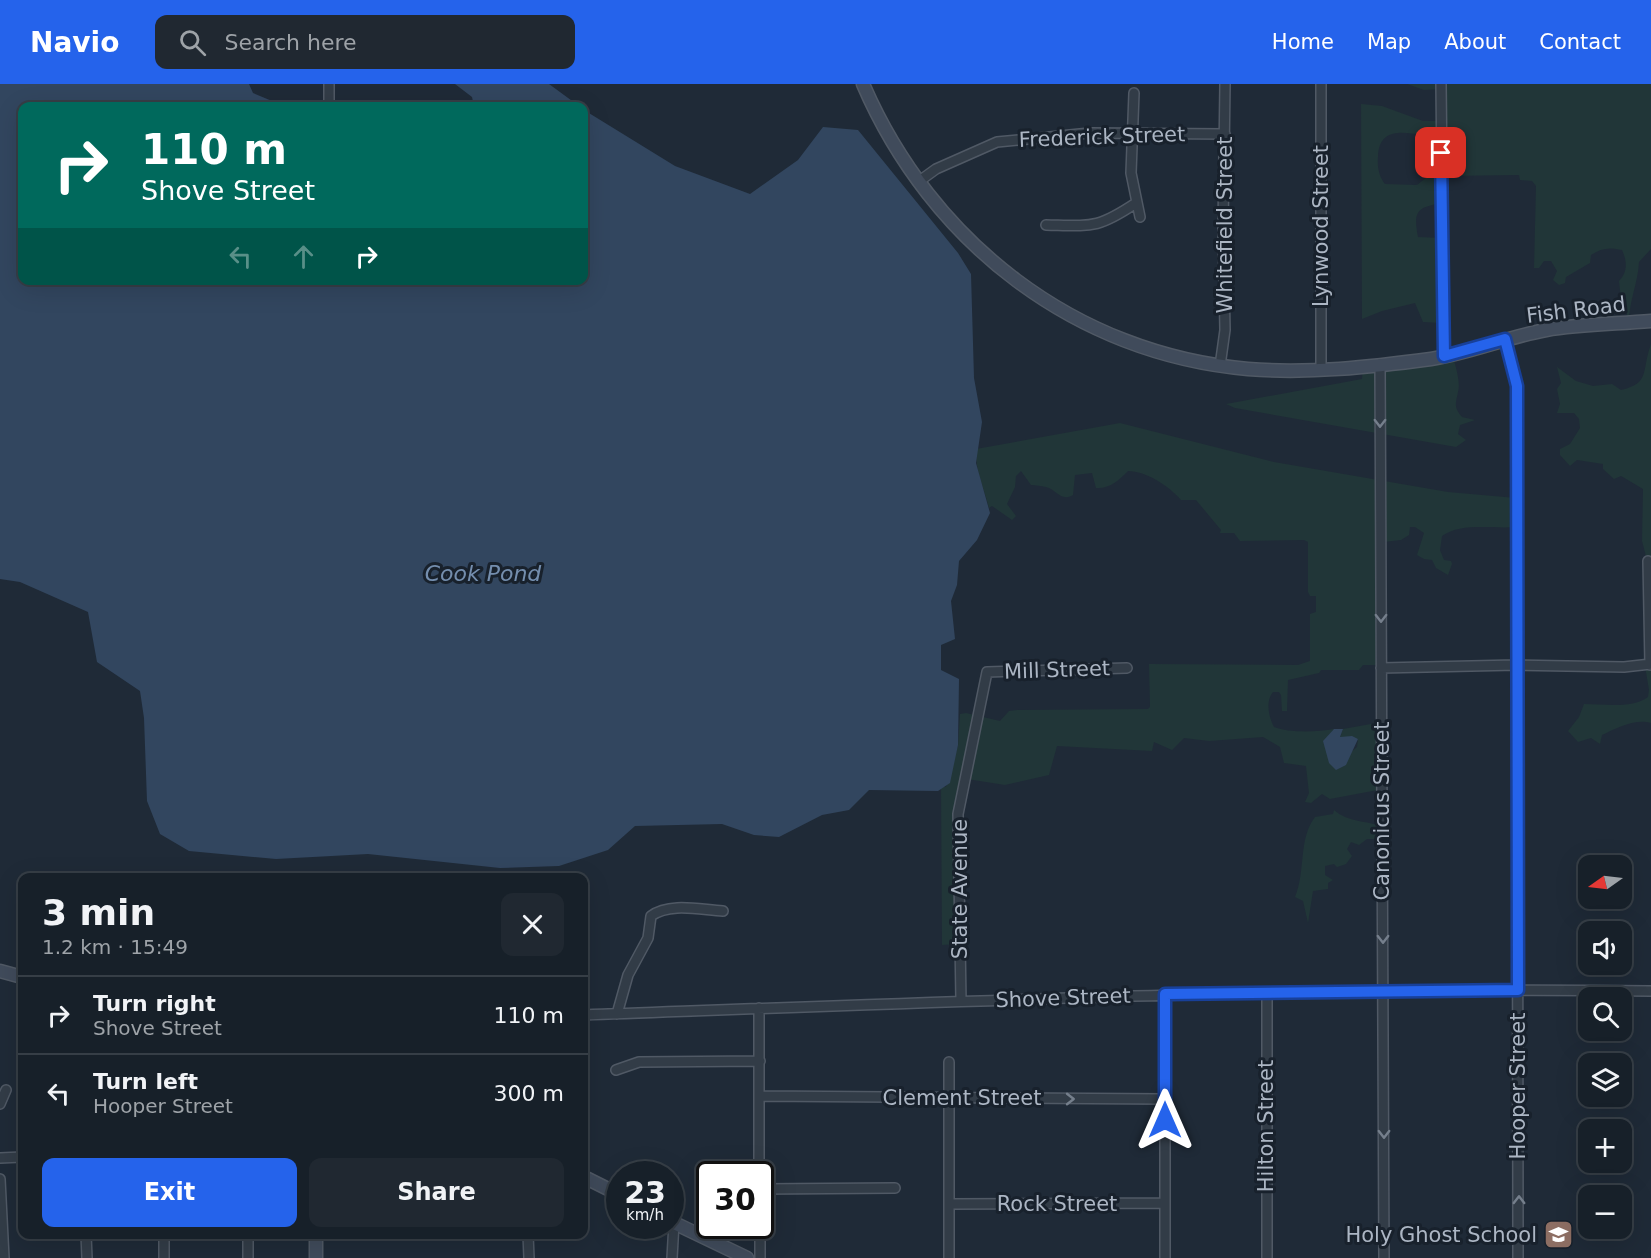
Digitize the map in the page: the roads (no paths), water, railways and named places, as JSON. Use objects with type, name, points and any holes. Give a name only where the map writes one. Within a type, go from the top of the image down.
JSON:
[{"type":"main road","name":"Fish Road","points":[[863,84],[890,139],[918,182],[950,222],[976,249],[1012,279],[1054,307],[1133,344],[1176,357],[1220,366],[1267,370],[1321,369],[1444,356],[1547,330],[1651,321]]},
{"type":"main road","points":[[0,971],[18,976]]},
{"type":"main road","points":[[588,1179],[606,1188]]},
{"type":"main road","points":[[684,1228],[747,1258]]},
{"type":"main road","points":[[316,1239],[316,1258]]},
{"type":"street","points":[[329,84],[329,102]]},
{"type":"street","name":"Whitefield Street","points":[[1220,366],[1226,330],[1223,229],[1225,84]]},
{"type":"street","name":"Lynwood Street","points":[[1321,84],[1321,369]]},
{"type":"street","points":[[1441,84],[1444,356]]},
{"type":"street","points":[[1134,93],[1131,173],[1140,217]]},
{"type":"street","name":"Frederick Street","points":[[918,182],[936,170],[997,142],[1090,133],[1225,134]]},
{"type":"street","points":[[1046,225],[1095,225],[1110,220],[1136,203]]},
{"type":"street","name":"Hooper Street","points":[[1505,339],[1517,386],[1518,1258]]},
{"type":"street","name":"Canonicus Street","points":[[1380,364],[1384,1258]]},
{"type":"street","points":[[1381,668],[1516,665],[1624,667],[1651,664],[1648,561]]},
{"type":"street","name":"Mill Street","points":[[987,672],[1127,668]]},
{"type":"street","name":"State Avenue","points":[[961,1001],[958,814],[987,672]]},
{"type":"street","points":[[617,1014],[628,975],[648,938],[651,916],[658,911],[676,909],[723,910]]},
{"type":"street","name":"Shove Street","points":[[588,1015],[1165,994],[1518,990],[1651,991]]},
{"type":"street","points":[[1165,994],[1166,1258]]},
{"type":"street","name":"Hilton Street","points":[[1267,994],[1267,1258]]},
{"type":"street","points":[[759,1008],[759,1161]]},
{"type":"street","points":[[616,1070],[639,1062],[759,1061]]},
{"type":"street","points":[[949,1062],[949,1258]]},
{"type":"street","points":[[0,1104],[6,1090]]},
{"type":"street","name":"Clement Street","points":[[760,1096],[1165,1099]]},
{"type":"street","points":[[0,1158],[18,1156]]},
{"type":"street","points":[[0,1179],[4,1258]]},
{"type":"street","points":[[774,1189],[895,1188]]},
{"type":"street","name":"Rock Street","points":[[950,1204],[1165,1203]]},
{"type":"street","points":[[86,1239],[87,1258]]},
{"type":"street","points":[[164,1239],[164,1258]]},
{"type":"street","points":[[248,1239],[248,1258]]},
{"type":"street","points":[[528,1239],[529,1258]]},
{"type":"street","points":[[672,1239],[672,1258]]},
{"type":"street","points":[[760,1239],[760,1258]]},
{"type":"water","name":"Cook Pond","points":[[0,84],[249,84],[253,93],[274,102],[18,102],[18,285],[588,285],[588,112],[675,166],[750,194],[798,160],[823,127],[858,130],[958,253],[971,274],[974,378],[982,422],[976,463],[990,513],[977,540],[959,561],[957,585],[951,601],[955,639],[941,645],[941,670],[959,679],[958,745],[950,783],[938,791],[869,790],[849,810],[822,815],[779,837],[754,835],[722,824],[635,826],[608,850],[559,866],[500,868],[368,854],[276,859],[189,851],[160,834],[147,801],[144,718],[140,691],[97,662],[88,612],[20,582],[0,579]]},
{"type":"water","points":[[455,84],[549,84],[574,102],[473,102],[472,97]]},
{"type":"water","points":[[1334,729],[1343,729],[1340,737],[1352,736],[1358,739],[1346,765],[1336,770],[1329,763],[1323,741]]},
{"type":"place","name":"Holy Ghost School","points":[[1558,1235]]}]
